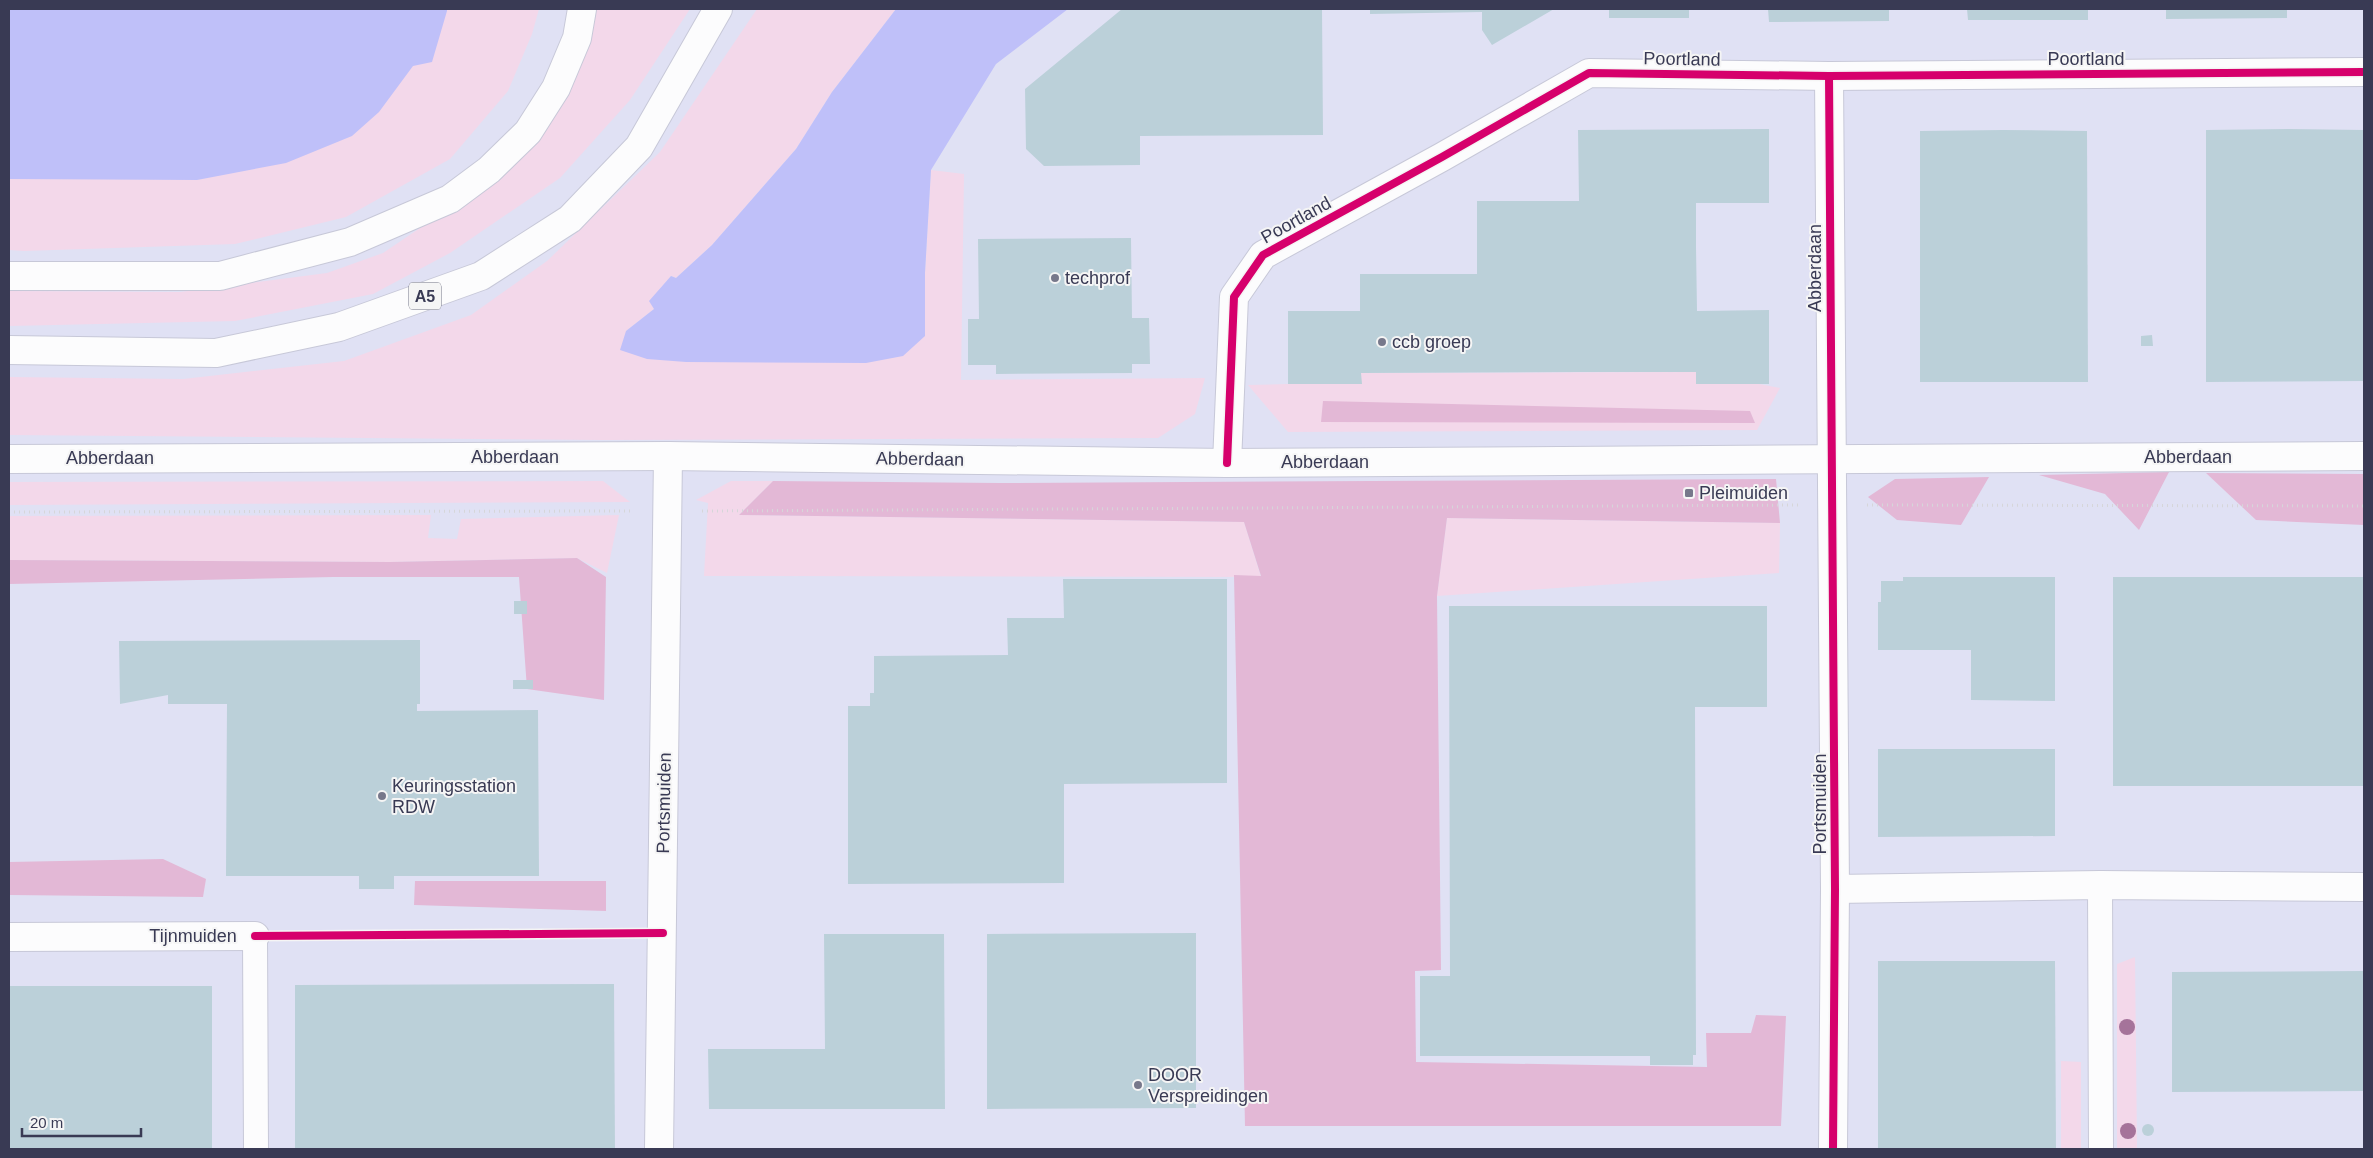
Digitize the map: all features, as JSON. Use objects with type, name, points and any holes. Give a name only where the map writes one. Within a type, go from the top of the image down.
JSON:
[{"type":"main road","points":[[9,276],[220,276],[350,242],[450,199],[490,170],[528,132],[556,88],[577,38],[582,9]]},
{"type":"main road","name":"A5","points":[[9,350],[216,354],[339,327],[481,276],[570,219],[638,147],[718,9]]},
{"type":"main road","name":"Poortland","points":[[1228,463],[1234,298],[1263,255],[1442,157],[1589,73],[1829,76],[2364,72]]},
{"type":"main road","name":"Abberdaan","points":[[1829,76],[1831,459]]},
{"type":"main road","name":"Abberdaan","points":[[9,459],[668,456],[1228,463],[2364,456]]},
{"type":"main road","name":"Portsmuiden","points":[[659,1149],[668,456]]},
{"type":"main road","name":"Portsmuiden","points":[[1831,459],[1835,890],[1833,1149]]},
{"type":"main road","points":[[1835,890],[2100,885],[2364,887]]},
{"type":"main road","name":"Tijnmuiden","points":[[9,937],[255,936]]},
{"type":"lane","points":[[2100,885],[2101,1149]]},
{"type":"lane","name":"Tijnmuiden","points":[[255,936],[256,1149]]},
{"type":"path","points":[[9,512],[1653,508],[1832,505],[2364,506]]},
{"type":"shaded area","points":[[9,9],[2364,9],[2364,1149],[9,1149]]},
{"type":"shaded area","points":[[9,9],[539,9],[532,34],[508,91],[450,159],[346,217],[235,244],[24,251],[9,250]]},
{"type":"shaded area","points":[[594,9],[690,9],[630,100],[560,178],[450,253],[373,294],[235,321],[9,326],[9,291],[180,292],[327,273],[383,253],[512,166],[571,80]]},
{"type":"shaded area","points":[[757,9],[896,9],[832,92],[796,149],[712,245],[676,278],[671,276],[650,301],[654,309],[626,331],[925,336],[925,273],[931,170],[964,174],[961,380],[1205,378],[1195,414],[1158,438],[602,440],[9,435],[9,377],[183,379],[344,361],[471,315],[547,261],[660,152]]},
{"type":"shaded area","points":[[1696,372],[1780,388],[1757,430],[1288,432],[1248,385],[1288,384],[1361,373]]},
{"type":"shaded area","points":[[1323,401],[1750,411],[1755,423],[1321,422]]},
{"type":"shaded area","points":[[2169,472],[2139,530],[2105,494],[2039,475]]},
{"type":"shaded area","points":[[2206,473],[2364,474],[2364,525],[2256,520]]},
{"type":"shaded area","points":[[1989,477],[1961,525],[1897,520],[1868,497],[1895,479]]},
{"type":"shaded area","points":[[1776,479],[1780,523],[1447,518],[1437,596],[1441,970],[1415,971],[1416,1062],[1707,1067],[1706,1033],[1751,1033],[1756,1015],[1786,1016],[1781,1126],[1245,1126],[1234,575],[1261,576],[1244,522],[739,515],[773,481],[999,483]]},
{"type":"shaded area","points":[[603,481],[630,502],[9,505],[9,482]]},
{"type":"shaded area","points":[[731,481],[773,481],[739,515],[1244,522],[1261,577],[704,576],[708,503],[696,500]]},
{"type":"shaded area","points":[[431,515],[428,538],[457,539],[461,519],[619,515],[607,573],[577,558],[390,562],[9,560],[9,516]]},
{"type":"shaded area","points":[[1447,518],[1780,523],[1779,573],[1437,596]]},
{"type":"shaded area","points":[[577,558],[606,577],[604,700],[527,689],[519,577],[333,577],[9,584],[9,560],[390,562]]},
{"type":"shaded area","points":[[163,859],[206,879],[203,897],[9,895],[9,862]]},
{"type":"shaded area","points":[[415,881],[606,881],[606,911],[414,905]]},
{"type":"shaded area","points":[[2135,957],[2137,1149],[2117,1149],[2117,964]]},
{"type":"shaded area","points":[[2061,1061],[2081,1062],[2081,1149],[2061,1149]]},
{"type":"water","points":[[9,9],[447,9],[447,11],[432,62],[413,66],[379,112],[352,136],[286,163],[197,180],[9,179]]},
{"type":"water","points":[[896,9],[1068,9],[996,64],[931,170],[925,273],[925,336],[903,356],[866,363],[686,362],[647,359],[620,350],[626,331],[654,309],[649,301],[671,276],[676,278],[712,245],[796,149],[832,92]]},
{"type":"building","points":[[1122,9],[1322,9],[1323,135],[1140,136],[1140,165],[1044,166],[1026,149],[1025,89]]},
{"type":"building","points":[[1370,9],[1554,9],[1492,45],[1482,30],[1482,12],[1370,14]]},
{"type":"building","points":[[1609,9],[1689,9],[1689,18],[1609,18]]},
{"type":"building","points":[[1768,9],[1889,9],[1889,21],[1769,22]]},
{"type":"building","points":[[1967,9],[2088,9],[2088,20],[1968,20]]},
{"type":"building","points":[[2166,9],[2287,9],[2287,18],[2166,19]]},
{"type":"building","points":[[1769,129],[1769,203],[1696,203],[1696,247],[1697,311],[1769,310],[1769,384],[1696,384],[1696,372],[1579,372],[1361,373],[1362,384],[1288,384],[1288,311],[1360,311],[1360,274],[1477,274],[1477,201],[1579,201],[1578,130]]},
{"type":"building","points":[[2206,130],[2364,130],[2364,381],[2206,382]]},
{"type":"building","points":[[1920,131],[2087,131],[2088,382],[1920,382]]},
{"type":"building","name":"techprof","points":[[1131,238],[1132,318],[1149,318],[1150,364],[1132,364],[1132,373],[996,374],[996,365],[968,365],[968,319],[979,319],[978,239]]},
{"type":"building","points":[[2152,335],[2153,346],[2141,346],[2141,336]]},
{"type":"building","points":[[1903,577],[2055,577],[2055,701],[1971,700],[1971,650],[1878,650],[1878,602],[1881,602],[1881,581],[1903,581]]},
{"type":"building","points":[[2113,577],[2364,577],[2364,786],[2113,786]]},
{"type":"building","points":[[1063,579],[1227,579],[1227,783],[1064,784],[1064,883],[848,884],[848,706],[870,706],[870,693],[874,693],[874,656],[1008,655],[1007,618],[1064,618]]},
{"type":"building","points":[[514,601],[527,601],[527,614],[514,614]]},
{"type":"building","points":[[1449,606],[1767,606],[1767,707],[1695,707],[1696,1055],[1693,1055],[1693,1065],[1650,1065],[1650,1056],[1420,1056],[1420,976],[1450,976]]},
{"type":"building","name":"Keuringsstation RDW","points":[[420,640],[420,704],[417,704],[417,711],[538,710],[539,876],[394,876],[394,889],[359,889],[359,876],[226,876],[227,704],[168,704],[168,695],[120,704],[119,641]]},
{"type":"building","points":[[513,680],[533,680],[533,689],[513,689]]},
{"type":"building","points":[[1878,749],[2055,749],[2055,836],[1878,837]]},
{"type":"building","points":[[1196,933],[1196,1108],[987,1109],[987,934]]},
{"type":"building","points":[[824,934],[944,934],[945,1109],[709,1109],[708,1049],[825,1049]]},
{"type":"building","points":[[1878,961],[2055,961],[2056,1149],[1878,1149]]},
{"type":"building","points":[[2364,971],[2364,1091],[2172,1092],[2172,972]]},
{"type":"building","points":[[614,984],[615,1149],[295,1149],[295,985]]},
{"type":"building","points":[[9,986],[212,986],[212,1149],[9,1149]]},
{"type":"building","points":[[2150,1124],[2153,1125],[2153,1135],[2146,1136],[2143,1135],[2142,1128],[2143,1125]]},
{"type":"cycle path","points":[[1227,463],[1234,297],[1263,255],[1442,157],[1589,73],[1829,76],[2364,72]]},
{"type":"cycle path","points":[[1829,76],[1835,889],[1833,1149]]},
{"type":"cycle path","points":[[255,936],[663,933]]},
{"type":"place","name":"techprof","points":[[1055,278]]},
{"type":"place","name":"ccb groep","points":[[1382,342]]},
{"type":"place","name":"Pleimuiden","points":[[1689,493]]},
{"type":"place","name":"Keuringsstation RDW","points":[[382,796]]},
{"type":"place","name":"DOOR Verspreidingen","points":[[1138,1085]]}]
